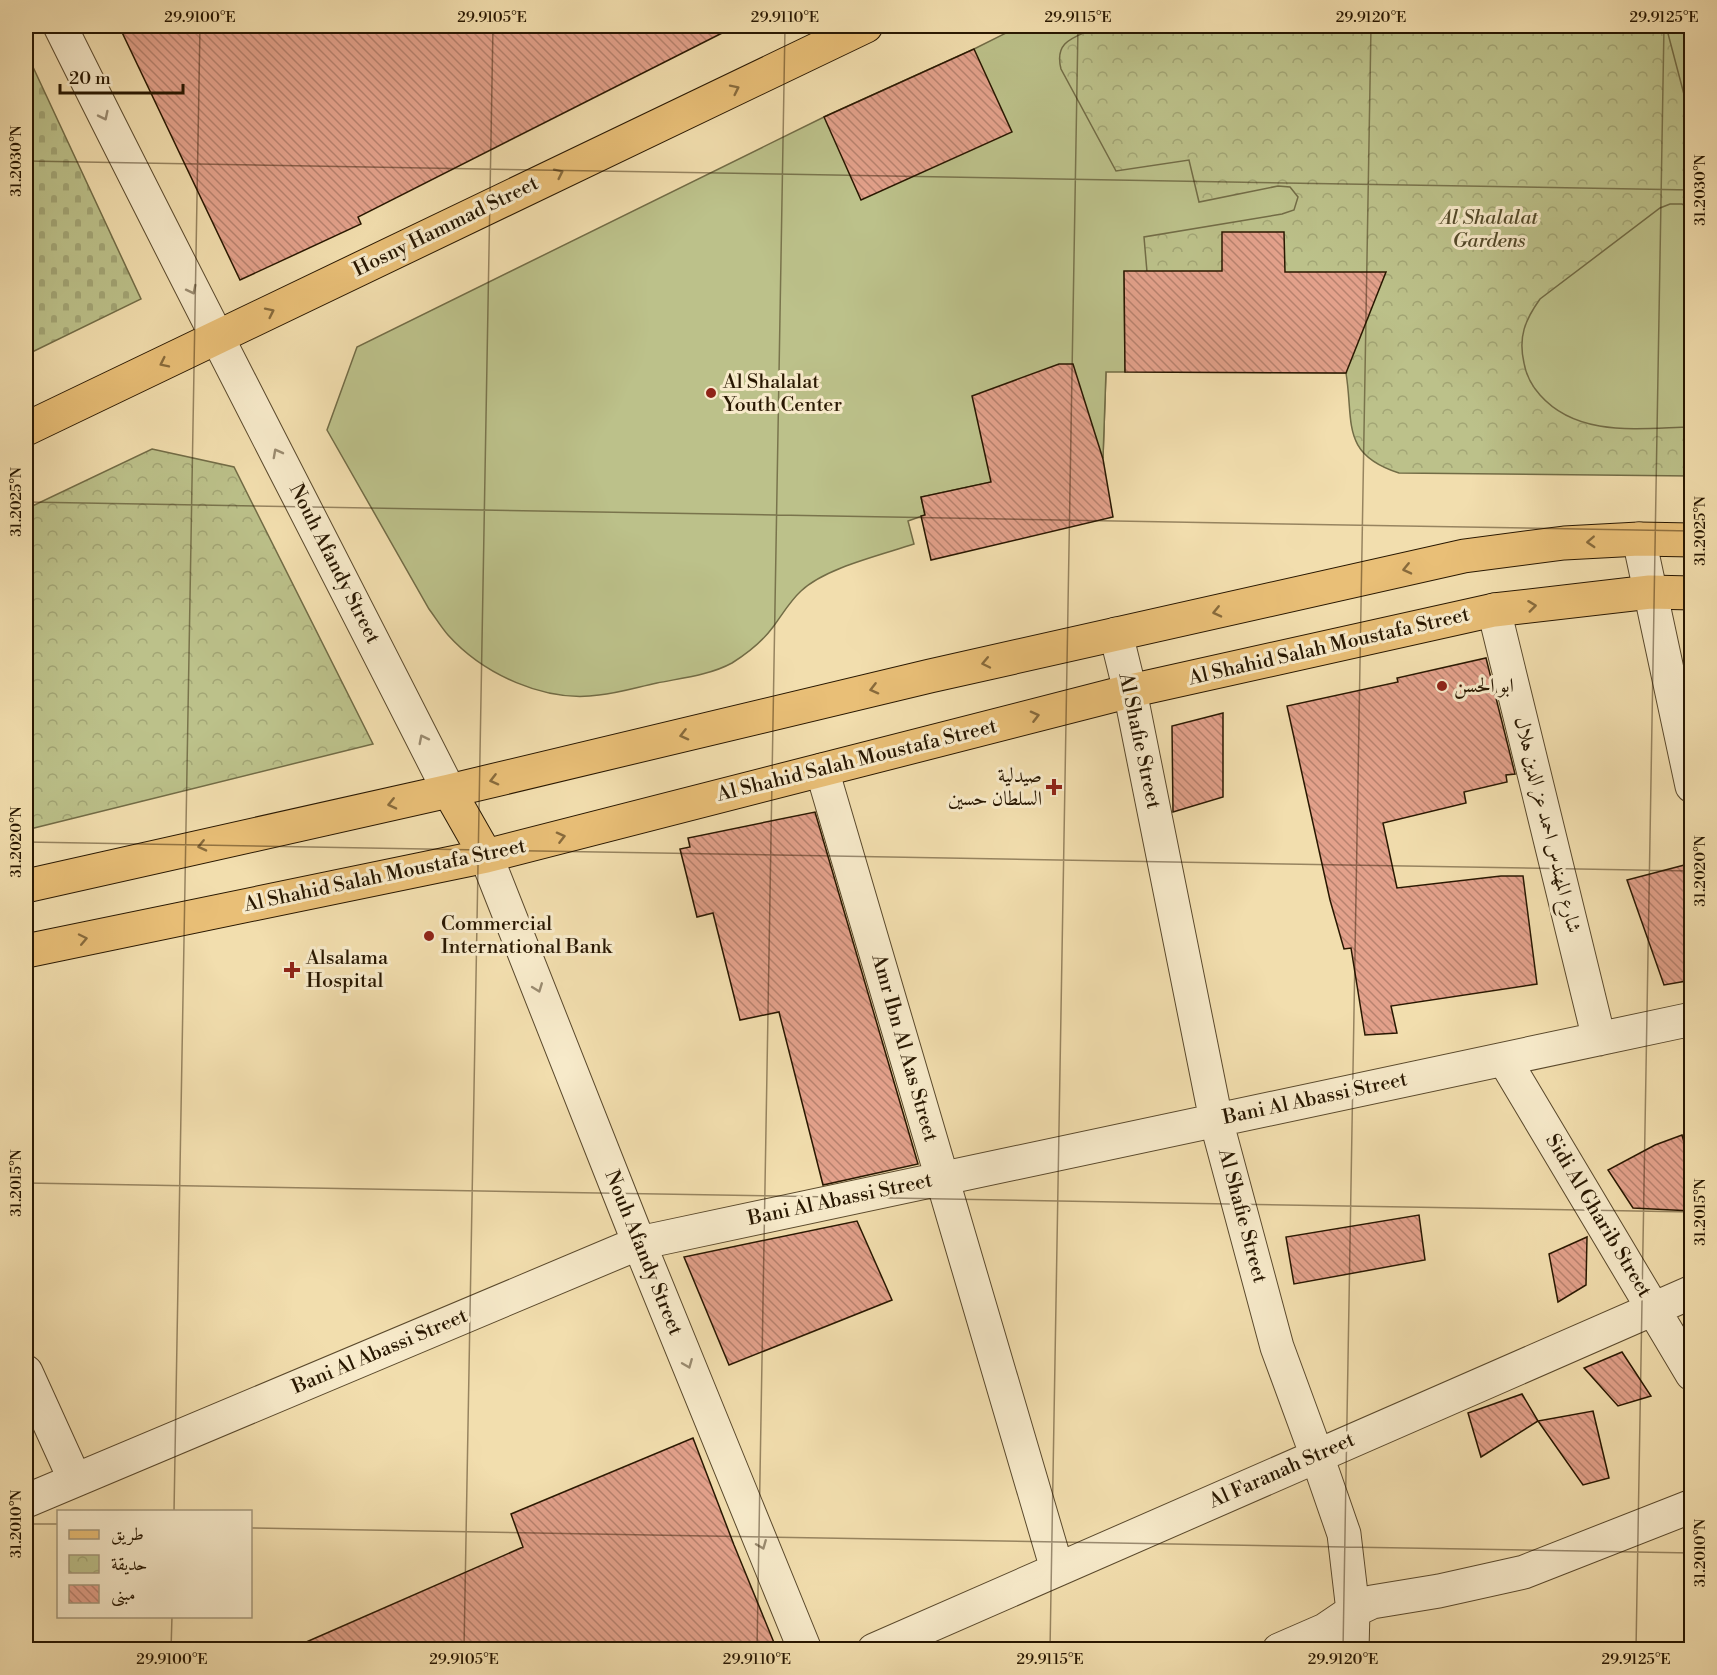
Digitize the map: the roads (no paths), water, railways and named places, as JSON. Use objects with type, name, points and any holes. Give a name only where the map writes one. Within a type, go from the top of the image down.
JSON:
[{"type":"main road","name":"Hosny Hammad Street","points":[[26,429],[867,26]]},
{"type":"main road","points":[[26,886],[449,791],[930,675],[1464,556],[1564,543],[1639,539],[1692,540]]},
{"type":"main road","name":"Al Shahid Salah Moustafa Street","points":[[26,951],[486,856],[1130,691],[1494,610],[1650,592],[1692,593]]},
{"type":"main road","points":[[449,791],[486,856]]},
{"type":"street","name":"Nouh Afandy Street","points":[[60,26],[155,217],[449,791]]},
{"type":"street","points":[[1639,539],[1692,786]]},
{"type":"street","name":"شارع المهندس احمد عز الدين هلال","points":[[1494,610],[1599,1039]]},
{"type":"street","name":"Al Shafie Street","points":[[1116,634],[1130,691],[1216,1120],[1277,1347],[1344,1534],[1353,1611],[1352,1650]]},
{"type":"street","name":"Amr Ibn Al Aas Street","points":[[822,770],[1057,1569]]},
{"type":"street","name":"Nouh Afandy Street","points":[[486,856],[639,1244],[805,1650]]},
{"type":"street","name":"Bani Al Abassi Street","points":[[26,1502],[639,1244],[1692,1019]]},
{"type":"street","name":"Sidi Al Gharib Street","points":[[1504,1059],[1692,1374]]},
{"type":"street","name":"Al Faranah Street","points":[[874,1650],[1692,1292]]},
{"type":"street","points":[[26,1372],[75,1480]]},
{"type":"street","points":[[1279,1650],[1325,1630],[1353,1611],[1372,1602],[1439,1591],[1524,1572],[1692,1506]]},
{"type":"place","name":"Al Shalalat Youth Center","points":[[711,393]]},
{"type":"place","name":"ابو الحسن","points":[[1442,686]]},
{"type":"place","name":"صيدلية السلطان حسين","points":[[1054,787]]},
{"type":"place","name":"Commercial International Bank","points":[[429,936]]},
{"type":"place","name":"Alsalama Hospital","points":[[292,970]]},
{"type":"park label","name":"Al Shalalat Gardens","points":[[1489,230]]}]
